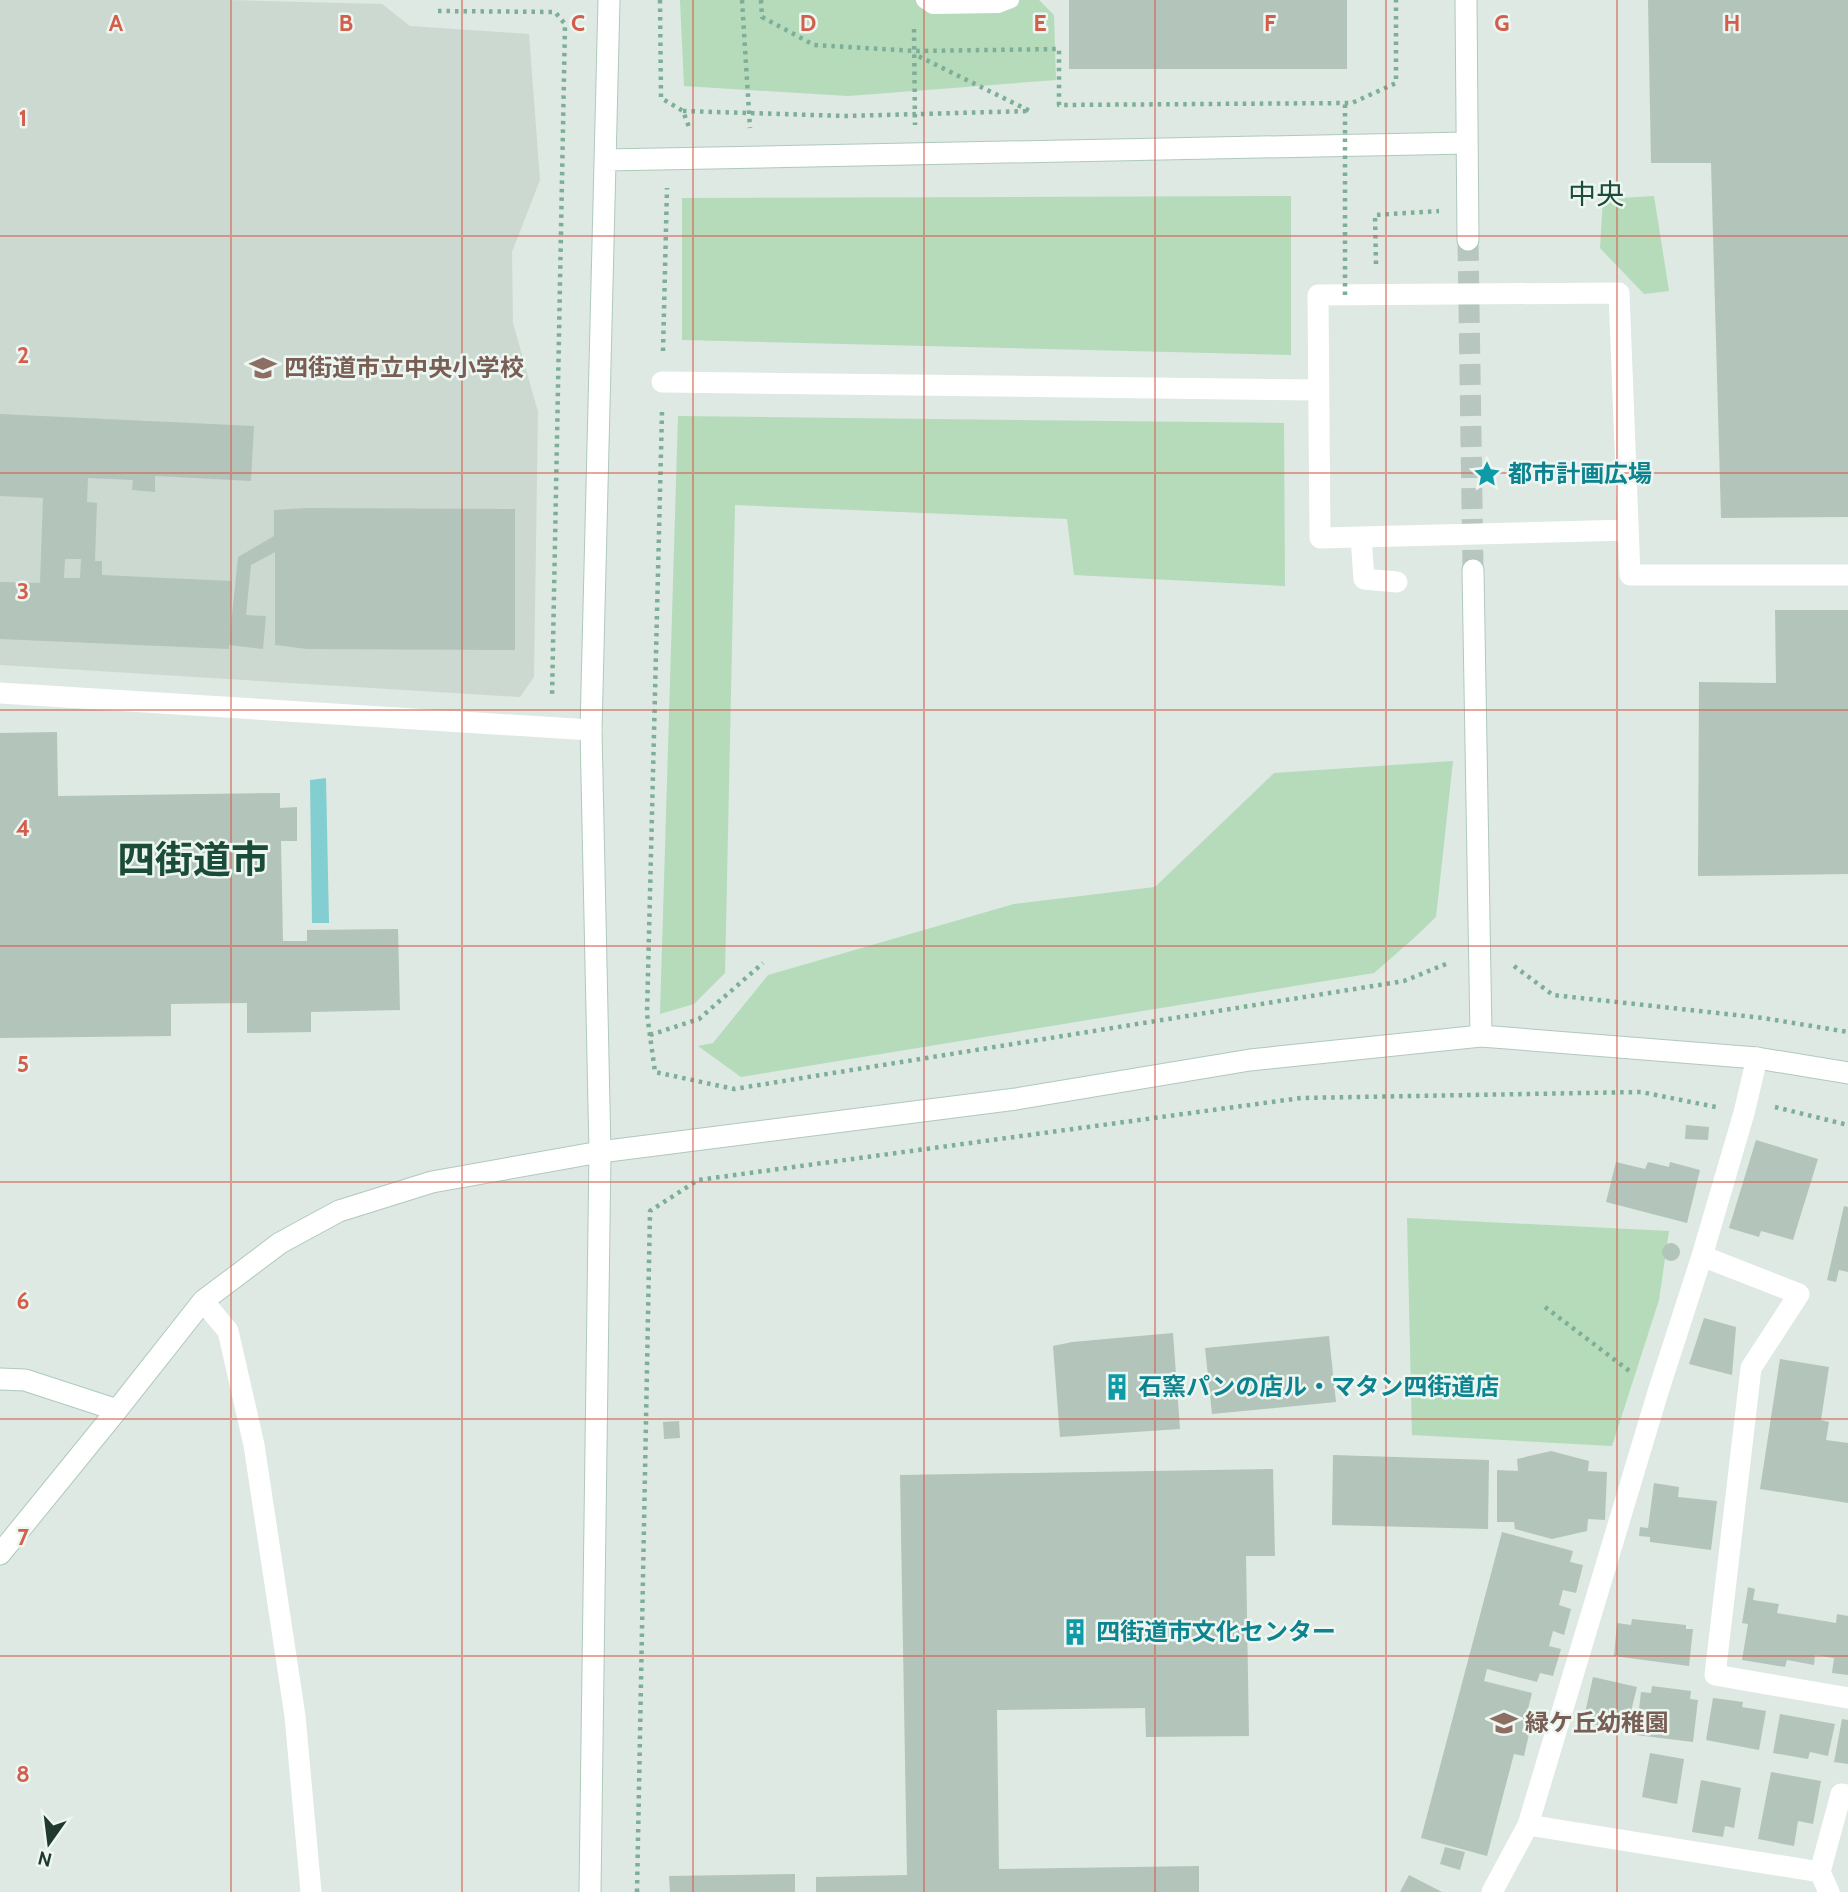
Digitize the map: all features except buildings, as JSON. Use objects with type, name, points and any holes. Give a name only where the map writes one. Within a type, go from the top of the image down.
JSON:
[{"type":"street","points":[[590,1892],[600,1152],[591,730],[609,0]]},
{"type":"street","points":[[1466,0],[1468,240]]},
{"type":"street","points":[[606,160],[1467,143]]},
{"type":"street","points":[[1628,530],[1320,538],[1318,295],[1619,293],[1630,575],[1848,575]]},
{"type":"street","points":[[662,382],[1319,390]]},
{"type":"street","points":[[1360,537],[1364,579],[1397,582]]},
{"type":"street","points":[[1473,570],[1481,1036]]},
{"type":"street","points":[[0,693],[591,730]]},
{"type":"street","points":[[0,1554],[202,1301],[280,1243],[339,1211],[432,1182],[600,1152],[1016,1099],[1250,1060],[1481,1036],[1757,1058],[1848,1073]]},
{"type":"street","points":[[1492,1892],[1528,1825],[1658,1392],[1702,1256],[1757,1058]]},
{"type":"street","points":[[1702,1256],[1799,1294],[1751,1368],[1715,1675],[1848,1698]]},
{"type":"street","points":[[202,1301],[228,1331],[254,1445],[295,1716],[311,1892]]},
{"type":"street","points":[[0,1379],[25,1380],[117,1410]]},
{"type":"street","points":[[1829,1892],[1819,1872],[1841,1794],[1848,1795]]},
{"type":"street","points":[[1528,1825],[1819,1872]]},
{"type":"lane","points":[[924,0],[933,6],[998,5],[1011,0]]},
{"type":"path","points":[[660,0],[661,98],[683,111],[848,116],[1030,111],[914,54]]},
{"type":"path","points":[[738,128],[750,128],[742,0]]},
{"type":"path","points":[[761,0],[762,17],[814,45],[917,51],[1059,49],[1059,105],[1352,103],[1396,83],[1396,0]]},
{"type":"path","points":[[439,10],[555,12],[565,24],[552,727]]},
{"type":"path","points":[[914,27],[915,127]]},
{"type":"path","points":[[1345,102],[1345,295]]},
{"type":"path","points":[[683,111],[689,127],[701,127]]},
{"type":"path","points":[[1339,124],[1353,124]]},
{"type":"path","points":[[1333,176],[1347,176]]},
{"type":"path","points":[[667,186],[647,1014],[655,1072],[734,1089],[1404,981],[1446,964],[1446,950]]},
{"type":"path","points":[[1377,295],[1374,215],[1447,211]]},
{"type":"path","points":[[650,1035],[699,1019],[763,963]]},
{"type":"path","points":[[1514,967],[1553,995],[1763,1018],[1848,1032]]},
{"type":"path","points":[[637,1892],[650,1211],[698,1180],[1301,1098],[1641,1092],[1745,1106],[1848,1125]]},
{"type":"path","points":[[1545,1307],[1658,1392]]},
{"type":"shaded area","name":"四街道市立中央小学校","points":[[0,0],[230,0],[382,4],[410,26],[529,34],[540,180],[512,252],[513,323],[538,412],[534,677],[520,697],[0,665]]},
{"type":"green space","points":[[680,0],[1039,0],[1054,15],[1056,80],[848,96],[684,86]]},
{"type":"green space","points":[[1291,196],[1291,355],[682,340],[682,198]]},
{"type":"green space","points":[[1654,196],[1669,291],[1644,294],[1600,248],[1603,199]]},
{"type":"green space","points":[[678,416],[1284,423],[1285,586],[1074,575],[1067,519],[735,505],[725,973],[694,1004],[660,1014]]},
{"type":"green space","points":[[1453,761],[1436,917],[1374,973],[741,1077],[698,1046],[713,1043],[768,975],[1014,904],[1155,887],[1274,773]]},
{"type":"green space","points":[[1407,1218],[1669,1231],[1659,1300],[1612,1446],[1412,1435]]},
{"type":"water","points":[[326,778],[329,923],[312,923],[310,780]]},
{"type":"tunnel","points":[[1468,240],[1473,570]]},
{"type":"place","name":"四街道市立中央小学校","points":[[263,368]]},
{"type":"place","name":"都市計画広場","points":[[1487,474]]},
{"type":"place","name":"石窯パンの店ル・マタン四街道店","points":[[1117,1387]]},
{"type":"place","name":"四街道市文化センター","points":[[1075,1632]]},
{"type":"place","name":"緑ケ丘幼稚園","points":[[1504,1723]]},
{"type":"district","name":"中央","points":[[1596,194]]},
{"type":"district","name":"四街道市","points":[[193,860]]}]
